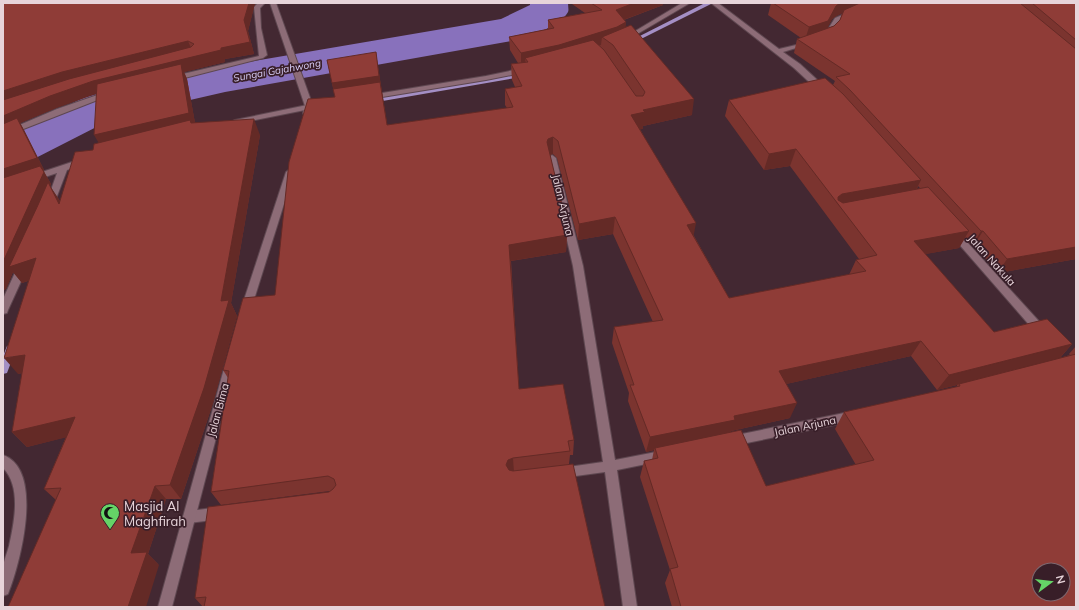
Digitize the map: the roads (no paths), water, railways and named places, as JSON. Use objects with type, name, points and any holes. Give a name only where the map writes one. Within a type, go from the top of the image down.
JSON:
[{"type":"street","points":[[164,81],[255,60],[261,57],[263,55],[263,48],[258,28],[257,7],[262,3]]},
{"type":"street","points":[[273,3],[308,103],[305,120]]},
{"type":"street","points":[[618,43],[688,3]]},
{"type":"street","points":[[715,4],[778,52],[831,97]]},
{"type":"street","points":[[778,52],[818,40],[831,32],[834,22],[841,17],[860,10]]},
{"type":"street","points":[[362,98],[486,78],[531,68]]},
{"type":"street","points":[[3,135],[60,111],[116,93]]},
{"type":"street","points":[[226,124],[308,103],[324,104]]},
{"type":"street","name":"Jalan Arjuna","points":[[552,158],[578,266],[610,466],[630,607]]},
{"type":"street","points":[[26,181],[92,159]]},
{"type":"street","points":[[243,318],[293,162]]},
{"type":"street","points":[[46,214],[63,168]]},
{"type":"street","name":"Jalan Nakula","points":[[949,228],[1048,339]]},
{"type":"street","points":[[3,310],[26,260]]},
{"type":"street","name":"Jalan Bima","points":[[164,607],[233,357]]},
{"type":"street","name":"Jalan Arjuna","points":[[719,444],[864,414]]},
{"type":"street","points":[[551,474],[610,466],[680,452]]},
{"type":"street","points":[[3,460],[13,471],[20,491],[20,516],[3,589]]},
{"type":"street","points":[[189,517],[235,511]]},
{"type":"waterway","name":"Sungai Gajahwong","points":[[3,155],[101,107],[225,79],[512,29],[549,11],[549,3]]},
{"type":"waterway","points":[[629,43],[710,3]]},
{"type":"waterway","points":[[371,101],[524,74]]},
{"type":"waterway","points":[[3,370],[11,349]]},
{"type":"place","name":"Masjid Al Maghfirah","points":[[110,530]]}]
